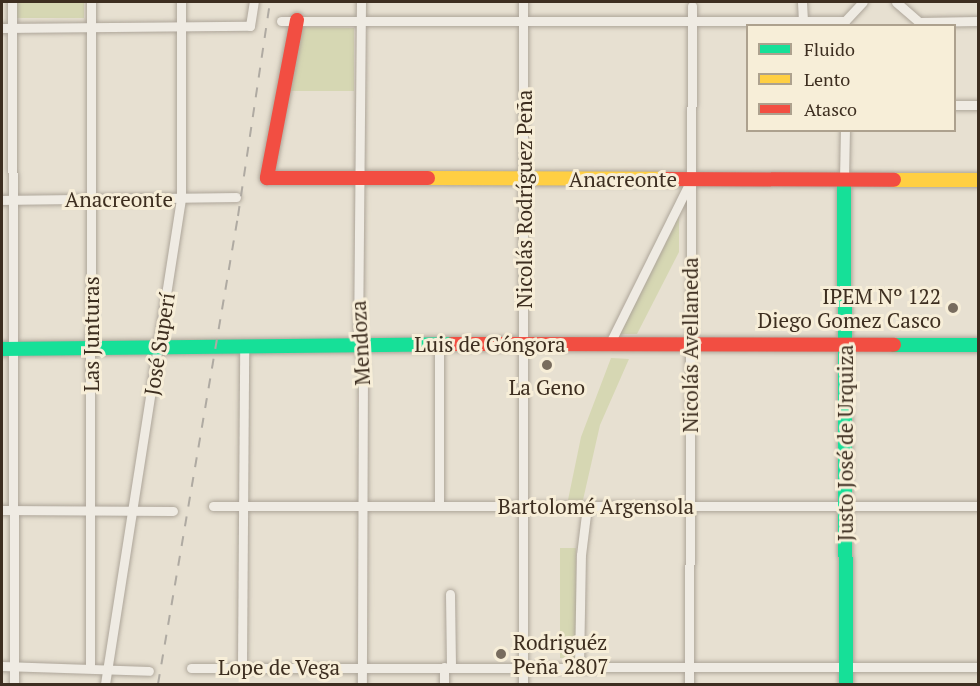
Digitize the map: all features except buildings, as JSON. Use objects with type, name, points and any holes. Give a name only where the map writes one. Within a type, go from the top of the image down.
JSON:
[{"type":"street","points":[[12,2],[12,200],[7,349],[15,509],[14,684]]},
{"type":"street","name":"Las Junturas","points":[[90,666],[91,2]]},
{"type":"street","name":"José Superí","points":[[105,684],[181,199],[181,2]]},
{"type":"street","points":[[2,28],[250,26],[254,2]]},
{"type":"street","name":"Mendoza","points":[[361,2],[359,344],[363,367],[362,684]]},
{"type":"street","name":"Nicolás Rodríguez Peña","points":[[523,2],[523,684]]},
{"type":"street","points":[[802,2],[803,21]]},
{"type":"street","points":[[281,21],[845,21],[863,2]]},
{"type":"street","points":[[896,2],[919,22],[978,21]]},
{"type":"street","name":"Nicolás Avellaneda","points":[[689,684],[692,6]]},
{"type":"street","name":"Anacreonte","points":[[297,20],[267,178],[978,180]]},
{"type":"street","points":[[956,105],[978,105]]},
{"type":"street","name":"Justo José de Urquiza","points":[[845,132],[846,684]]},
{"type":"street","points":[[609,345],[691,180]]},
{"type":"street","name":"Anacreonte","points":[[2,200],[236,197]]},
{"type":"street","name":"Luis de Góngora","points":[[7,349],[359,344],[978,345]]},
{"type":"street","points":[[439,344],[439,506]]},
{"type":"street","points":[[242,665],[244,345]]},
{"type":"street","name":"Bartolomé Argensola","points":[[213,506],[978,506]]},
{"type":"street","points":[[579,667],[581,555],[586,506]]},
{"type":"street","points":[[2,510],[173,511]]},
{"type":"street","points":[[444,684],[447,667],[450,594]]},
{"type":"street","name":"Lope de Vega","points":[[191,668],[242,665],[978,667]]},
{"type":"street","points":[[2,666],[90,666],[149,671]]},
{"type":"green space","points":[[17,2],[84,2],[84,18],[17,18]]},
{"type":"green space","points":[[301,27],[354,28],[354,91],[289,91]]},
{"type":"green space","points":[[679,215],[679,252],[637,334],[619,334]]},
{"type":"green space","points":[[611,358],[629,359],[600,425],[583,500],[568,500],[581,437]]},
{"type":"green space","points":[[560,548],[576,548],[576,658],[560,658]]},
{"type":"green space","points":[[561,683],[669,684],[561,684]]},
{"type":"railway","points":[[158,684],[238,216],[270,2]]},
{"type":"traffic: fast","points":[[844,180],[846,684]]},
{"type":"traffic: fast","points":[[2,349],[452,344]]},
{"type":"traffic: fast","points":[[894,345],[978,345]]},
{"type":"traffic: slow","points":[[428,178],[663,179]]},
{"type":"traffic: slow","points":[[894,180],[978,180]]},
{"type":"traffic: jam","points":[[297,20],[267,178],[428,178]]},
{"type":"traffic: jam","points":[[663,179],[894,180]]},
{"type":"traffic: jam","points":[[452,344],[894,345]]},
{"type":"place","name":"IPEM Nº 122 Diego Gomez Casco","points":[[953,308]]},
{"type":"place","name":"La Geno","points":[[547,365]]},
{"type":"place","name":"Rodriguéz Peña 2807","points":[[501,654]]}]
